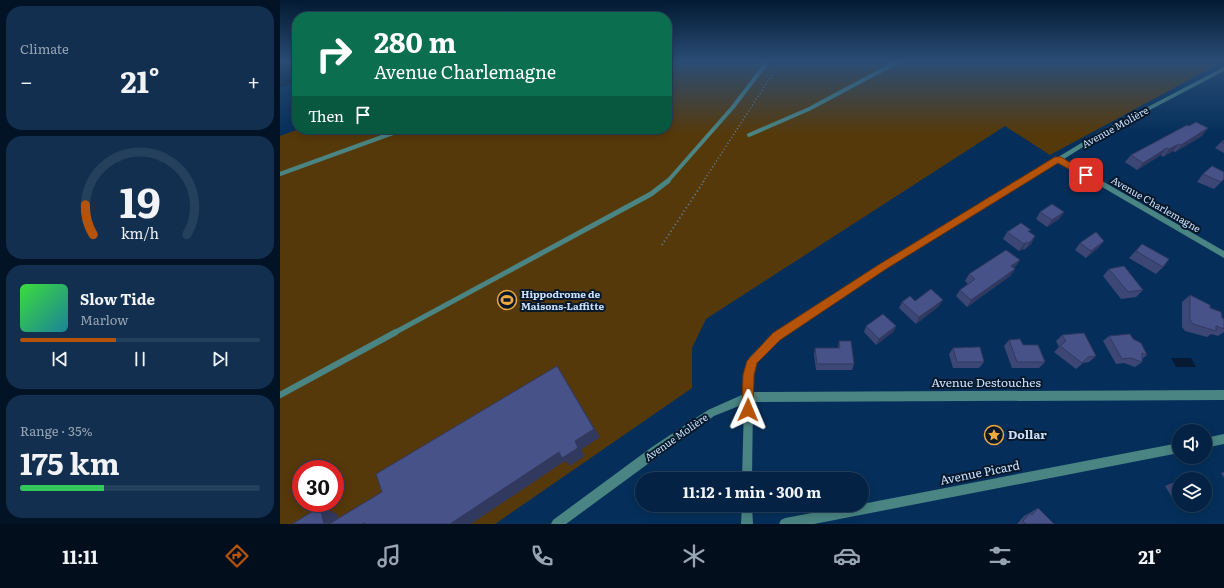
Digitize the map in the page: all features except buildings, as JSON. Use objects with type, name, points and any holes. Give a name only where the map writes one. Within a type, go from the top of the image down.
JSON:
[{"type":"street","name":"Avenue Molière","points":[[556,524],[711,413],[748,396],[748,375],[752,361],[776,336],[883,266],[1058,159],[1100,134],[1193,85]]},
{"type":"street","name":"Avenue Charlemagne","points":[[1058,159],[1224,255]]},
{"type":"street","name":"Avenue Destouches","points":[[748,396],[1224,395]]},
{"type":"street","points":[[747,472],[748,396]]},
{"type":"street","points":[[1212,442],[1224,439]]},
{"type":"street","name":"Avenue Picard","points":[[786,524],[1172,449]]},
{"type":"street","points":[[747,512],[747,524]]},
{"type":"lane","points":[[280,395],[658,190],[678,171],[749,85]]},
{"type":"lane","points":[[750,135],[809,109],[853,85]]},
{"type":"lane","points":[[280,174],[390,134]]},
{"type":"path","points":[[662,245],[766,85]]},
{"type":"shaded area","name":"Hippodrome de Maisons-Laffitte","points":[[672,85],[1179,85],[1050,155],[1005,126],[706,319],[692,348],[692,388],[495,524],[280,524],[280,136],[292,132],[292,134],[672,134]]},
{"type":"water","points":[[1171,358],[1191,358],[1196,367],[1176,367]]},
{"type":"place","name":"Hippodrome de Maisons-Laffitte","points":[[507,300]]},
{"type":"place","name":"Dollar","points":[[994,435]]},
{"type":"route","points":[[748,410],[748,375],[752,361],[776,336],[883,266],[1058,159],[1086,175]]}]
